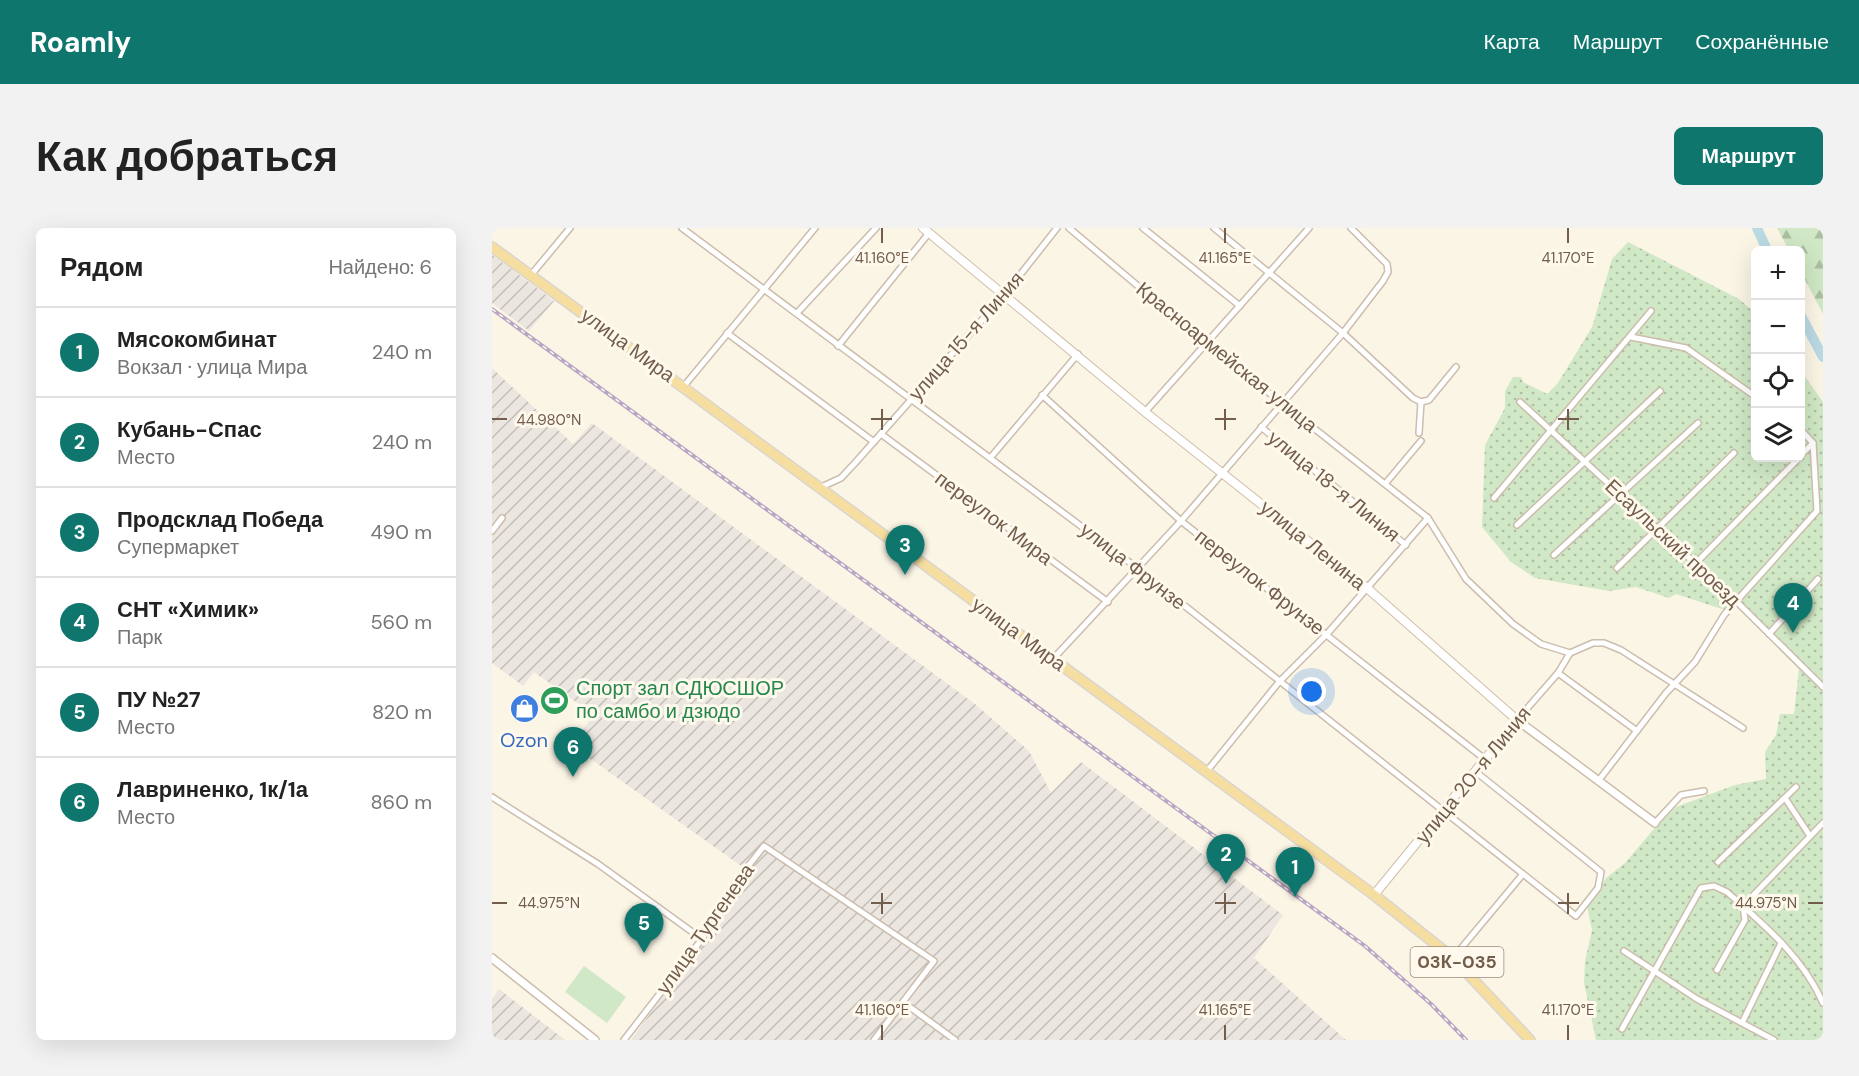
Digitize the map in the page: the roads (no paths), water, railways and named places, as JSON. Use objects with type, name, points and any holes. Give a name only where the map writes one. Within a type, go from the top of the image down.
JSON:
[{"type":"main road","name":"улица Ленина","points":[[926,230],[1078,354],[1144,412],[1368,588],[1517,720]]},
{"type":"main road","name":"улица Мира","points":[[492,247],[1374,895],[1454,958],[1530,1040]]},
{"type":"main road","name":"улица 20-я Линия","points":[[1374,895],[1517,720]]},
{"type":"street","points":[[531,275],[570,228]]},
{"type":"street","name":"улица Фрунзе","points":[[682,228],[1137,568],[1576,916],[1598,888],[1601,872],[1476,772]]},
{"type":"street","points":[[689,234],[693,228]]},
{"type":"street","points":[[684,386],[815,228]]},
{"type":"street","points":[[797,313],[876,228]]},
{"type":"street","name":"улица 15-я Линия","points":[[819,488],[841,478],[874,442],[1005,294],[1057,228]]},
{"type":"street","name":"Красноармейская улица","points":[[1069,228],[1207,344],[1428,518],[1466,579],[1513,624],[1541,644],[1570,653]]},
{"type":"street","points":[[1143,228],[1240,306]]},
{"type":"street","points":[[1214,228],[1343,333],[1413,398],[1421,402],[1429,400],[1456,367]]},
{"type":"street","points":[[1144,412],[1309,228]]},
{"type":"street","name":"улица 18-я Линия","points":[[1053,659],[1108,602],[1223,472],[1343,333],[1388,272],[1387,264],[1351,228]]},
{"type":"street","points":[[838,346],[926,230]]},
{"type":"street","points":[[1494,498],[1651,311]]},
{"type":"street","points":[[727,333],[874,442]]},
{"type":"street","points":[[1631,337],[1686,348],[1751,394]]},
{"type":"street","points":[[991,457],[1078,354]]},
{"type":"street","points":[[1518,525],[1660,391]]},
{"type":"street","name":"переулок Фрунзе","points":[[1042,395],[1180,521],[1486,760]]},
{"type":"street","points":[[1419,433],[1421,402]]},
{"type":"street","name":"Есаульский проезд","points":[[1520,402],[1737,602],[1823,687]]},
{"type":"street","points":[[1554,555],[1698,423]]},
{"type":"street","name":"улица 18-я Линия","points":[[1261,427],[1406,545]]},
{"type":"street","name":"переулок Мира","points":[[881,434],[1108,602]]},
{"type":"street","points":[[1599,780],[1695,662],[1724,615],[1817,511],[1813,443],[1805,434]]},
{"type":"street","points":[[1385,484],[1421,441]]},
{"type":"street","points":[[1805,452],[1813,443]]},
{"type":"street","points":[[1617,568],[1734,453]]},
{"type":"street","points":[[1695,564],[1795,462]]},
{"type":"street","points":[[492,531],[502,518]]},
{"type":"street","points":[[1207,771],[1279,682],[1327,634],[1428,518]]},
{"type":"street","points":[[1769,634],[1818,579]]},
{"type":"street","points":[[1570,653],[1593,643],[1604,643],[1636,659],[1743,728]]},
{"type":"street","name":"улица 20-я Линия","points":[[1517,720],[1558,673],[1570,653]]},
{"type":"street","points":[[1558,673],[1637,731]]},
{"type":"street","name":"улица Ленина","points":[[1517,720],[1655,823],[1681,795],[1704,791]]},
{"type":"street","points":[[1718,862],[1796,788]]},
{"type":"street","points":[[492,797],[598,864],[702,939]]},
{"type":"street","points":[[1785,798],[1810,837]]},
{"type":"street","points":[[1743,906],[1823,823]]},
{"type":"street","name":"улица Тургенева","points":[[624,1040],[702,939],[734,884],[764,846],[934,961],[903,1002]]},
{"type":"street","points":[[1454,958],[1523,874]]},
{"type":"street","points":[[1622,1029],[1701,888],[1714,886],[1727,892],[1743,906],[1804,966],[1823,1003]]},
{"type":"street","points":[[1717,970],[1745,920],[1743,906]]},
{"type":"street","points":[[1742,1023],[1781,943]]},
{"type":"street","points":[[1624,951],[1697,999],[1774,1040]]},
{"type":"street","points":[[492,958],[596,1040]]},
{"type":"street","points":[[874,1040],[903,1002],[955,1040]]},
{"type":"waterway","points":[[1757,228],[1765,246]]},
{"type":"waterway","points":[[1805,323],[1823,357]]},
{"type":"railway","points":[[492,309],[1365,946],[1431,1004],[1466,1040]]},
{"type":"place","name":"Продсклад Победа","points":[[905,575]]},
{"type":"place","name":"СНТ «Химик»","points":[[1793,633]]},
{"type":"place","name":"Спорт зал СДЮСШОР по самбо и дзюдо","points":[[555,700]]},
{"type":"place","name":"Ozon","points":[[524,709]]},
{"type":"place","name":"Лавриненко, 1к/1а","points":[[573,777]]},
{"type":"place","name":"Кубань-Спас","points":[[1226,884]]},
{"type":"place","name":"Мясокомбинат","points":[[1295,897]]},
{"type":"place","name":"ПУ №27","points":[[644,953]]}]
